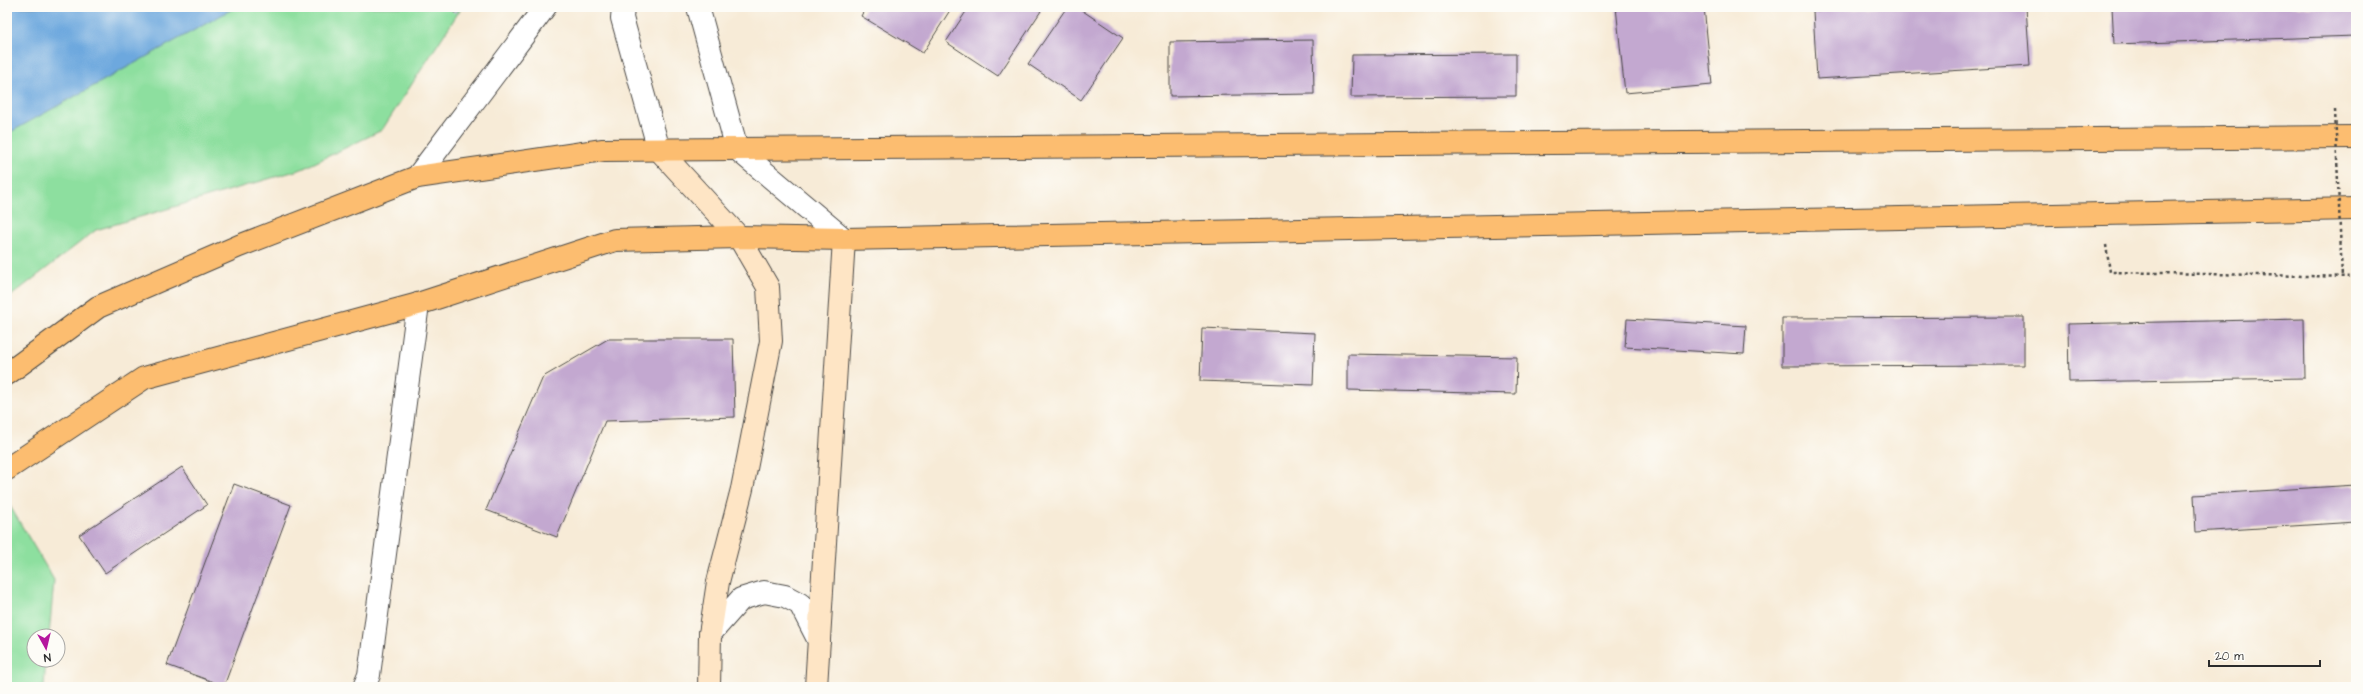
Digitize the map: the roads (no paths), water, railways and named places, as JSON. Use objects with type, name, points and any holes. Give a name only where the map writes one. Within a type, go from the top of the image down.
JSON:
[{"type":"main road","points":[[7,374],[98,307],[239,246],[417,177],[603,150],[2356,137]]},
{"type":"main road","points":[[659,150],[739,237],[768,287],[771,341],[742,489],[718,582],[710,634],[709,687]]},
{"type":"main road","points":[[7,469],[144,378],[418,304],[615,240],[739,237],[844,239],[2356,209]]},
{"type":"main road","points":[[816,687],[844,239]]},
{"type":"street","points":[[417,177],[545,7]]},
{"type":"street","points":[[623,7],[622,18],[659,150]]},
{"type":"street","points":[[698,7],[737,149],[844,239]]},
{"type":"street","points":[[364,687],[369,675],[418,304]]},
{"type":"street","points":[[710,634],[741,599],[764,592],[785,596],[800,604],[819,641]]},
{"type":"water","points":[[7,7],[236,7],[7,134]]}]
